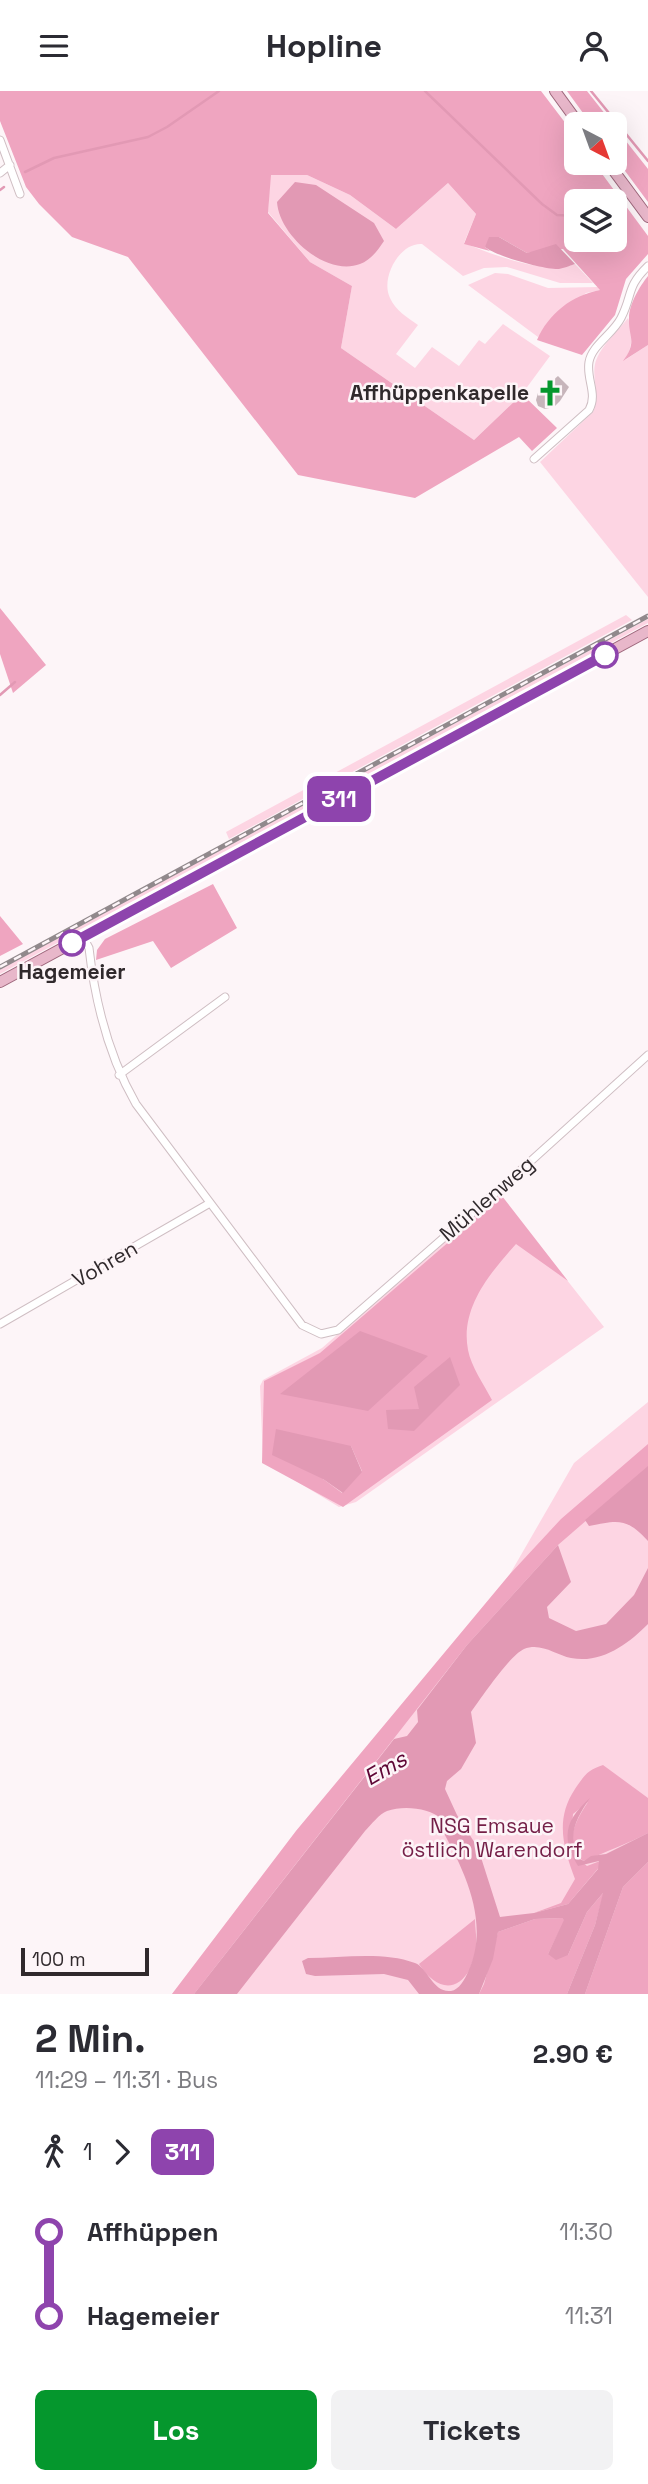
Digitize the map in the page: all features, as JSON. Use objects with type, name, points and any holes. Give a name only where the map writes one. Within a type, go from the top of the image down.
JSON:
[{"type":"main road","points":[[555,91],[570,112]]},
{"type":"main road","points":[[617,175],[648,218]]},
{"type":"main road","points":[[0,982],[648,631]]},
{"type":"street","points":[[0,140],[20,194]]},
{"type":"street","points":[[0,173],[10,165]]},
{"type":"street","points":[[534,459],[589,410],[594,401],[589,363],[592,353],[622,317],[630,287],[648,266]]},
{"type":"street","points":[[83,937],[89,949],[111,1051],[119,1075],[136,1104],[209,1203]]},
{"type":"street","points":[[119,1075],[225,997]]},
{"type":"street","name":"Mühlenweg","points":[[209,1203],[302,1325],[321,1334],[338,1330],[648,1055]]},
{"type":"street","name":"Vohren","points":[[0,1324],[209,1203]]},
{"type":"green space","points":[[270,175],[307,175],[350,195],[396,229],[448,183],[476,214],[464,243],[504,258],[535,265],[563,267],[575,264],[593,283],[560,283],[507,267],[484,268],[463,276],[422,244],[406,249],[400,255],[390,272],[390,298],[402,313],[418,325],[396,354],[415,368],[432,347],[459,366],[479,340],[485,344],[503,324],[550,356],[522,394],[474,440],[341,348],[352,286],[310,262],[268,212]]},
{"type":"green space","points":[[495,273],[508,274],[548,288],[598,287],[601,290],[586,293],[538,337],[468,285]]},
{"type":"green space","points":[[628,318],[631,340],[625,360],[648,345],[648,597],[540,462],[593,412],[597,358]]},
{"type":"green space","points":[[626,615],[632,620],[229,839],[226,832]]},
{"type":"green space","points":[[648,619],[648,623],[0,974],[0,969]]},
{"type":"green space","points":[[499,1194],[604,1327],[356,1502],[339,1507],[263,1461],[260,1386],[263,1380],[322,1348]]},
{"type":"green space","name":"NSG Emsaue östlich Warendorf","points":[[648,1402],[648,1983],[635,1994],[172,1994],[296,1831],[510,1574],[574,1463]]},
{"type":"shaded area","points":[[0,91],[541,91],[564,121],[564,175],[603,175],[613,189],[564,189],[564,250],[527,253],[499,237],[485,247],[490,251],[464,244],[476,214],[448,183],[396,229],[350,195],[307,175],[271,175],[268,213],[310,262],[352,286],[341,348],[474,440],[522,394],[557,428],[532,451],[519,437],[415,498],[298,475],[128,257],[72,237],[26,187],[0,121]]},
{"type":"shaded area","points":[[567,91],[587,91],[604,112],[582,112]]},
{"type":"shaded area","points":[[627,142],[648,169],[648,202],[627,174]]},
{"type":"shaded area","points":[[627,208],[648,236],[648,254],[626,279],[615,315],[582,355],[537,340],[548,322],[562,307],[570,301],[600,290],[566,252],[627,252]]},
{"type":"shaded area","points":[[648,276],[648,345],[623,361],[631,344],[631,307]]},
{"type":"shaded area","points":[[0,608],[46,665],[13,693],[0,654]]},
{"type":"shaded area","points":[[213,884],[237,928],[171,968],[153,941],[96,960],[97,950],[105,939]]},
{"type":"shaded area","points":[[0,916],[23,944],[0,956]]},
{"type":"shaded area","points":[[502,1196],[568,1281],[516,1244],[487,1279],[468,1320],[468,1350],[492,1400],[343,1507],[262,1463],[264,1381],[320,1353]],"holes":[[[351,1446],[362,1471],[342,1493],[323,1479]]]},
{"type":"shaded area","points":[[648,1444],[648,1467],[558,1545],[467,1645],[194,1994],[172,1994],[296,1831],[510,1574],[561,1519]]},
{"type":"shaded area","points":[[603,1765],[648,1798],[648,1833],[584,1861],[573,1849],[572,1841],[579,1816],[588,1802],[573,1814],[570,1853],[587,1866],[600,1861],[601,1865],[568,1904],[534,1913],[561,1903],[575,1879],[564,1844],[565,1811],[584,1777],[589,1771]]},
{"type":"shaded area","points":[[648,1862],[648,1994],[585,1994],[623,1887]]},
{"type":"shaded area","points":[[604,1892],[595,1925],[567,1994],[479,1994],[498,1932],[535,1919],[562,1918],[565,1920],[548,1954],[568,1955],[587,1912]]},
{"type":"shaded area","points":[[475,1919],[475,1952],[470,1969],[452,1985],[438,1983],[419,1964]]},
{"type":"water","points":[[295,182],[316,185],[374,223],[384,241],[374,254],[360,264],[333,264],[319,259],[295,240],[280,215],[277,202]]},
{"type":"water","points":[[489,237],[499,237],[527,253],[556,244],[575,264],[552,269],[509,258],[485,247]]},
{"type":"water","points":[[360,1331],[428,1356],[368,1411],[280,1394]]},
{"type":"water","points":[[450,1357],[460,1385],[414,1431],[388,1429],[386,1410],[419,1409],[414,1387]]},
{"type":"water","points":[[276,1429],[351,1446],[362,1472],[343,1493],[323,1479],[272,1455]]},
{"type":"water","points":[[648,1466],[648,1541],[634,1528],[622,1523],[589,1526],[585,1520]]},
{"type":"water","name":"Ems","points":[[558,1545],[571,1582],[547,1607],[549,1618],[576,1631],[606,1624],[634,1595],[648,1568],[648,1624],[614,1651],[593,1658],[571,1658],[536,1647],[518,1653],[496,1677],[471,1712],[476,1743],[461,1769],[447,1781],[445,1789],[457,1815],[478,1848],[500,1917],[534,1913],[568,1904],[598,1869],[599,1861],[578,1866],[569,1846],[568,1829],[571,1821],[590,1798],[573,1835],[580,1859],[584,1861],[591,1856],[606,1854],[648,1833],[648,1862],[623,1887],[585,1994],[567,1994],[595,1925],[603,1893],[587,1912],[568,1955],[556,1960],[548,1954],[564,1920],[562,1918],[535,1919],[498,1932],[493,1959],[479,1994],[419,1994],[408,1980],[384,1974],[306,1974],[302,1961],[308,1958],[376,1956],[415,1963],[445,1991],[454,1990],[463,1981],[474,1953],[477,1934],[472,1897],[458,1860],[440,1826],[442,1819],[430,1812],[408,1808],[387,1811],[372,1823],[237,1994],[194,1994],[394,1739],[407,1736],[418,1722],[417,1710],[467,1645]]},
{"type":"building","name":"Affhüppenkapelle","points":[[558,376],[569,387],[560,401],[554,407],[545,409],[538,406],[538,393]]},
{"type":"waterway","points":[[25,172],[54,158],[148,137],[219,91]]},
{"type":"waterway","points":[[425,91],[542,204],[557,215],[564,215]]},
{"type":"waterway","points":[[591,91],[648,161]]},
{"type":"waterway","points":[[0,190],[4,187]]},
{"type":"waterway","points":[[0,695],[15,682]]},
{"type":"railway","points":[[0,967],[648,616]]},
{"type":"bus line","name":"311","points":[[72,943],[605,655]]},
{"type":"place","name":"Affhüppenkapelle","points":[[550,393]]},
{"type":"place","name":"Hagemeier","points":[[72,943]]}]
